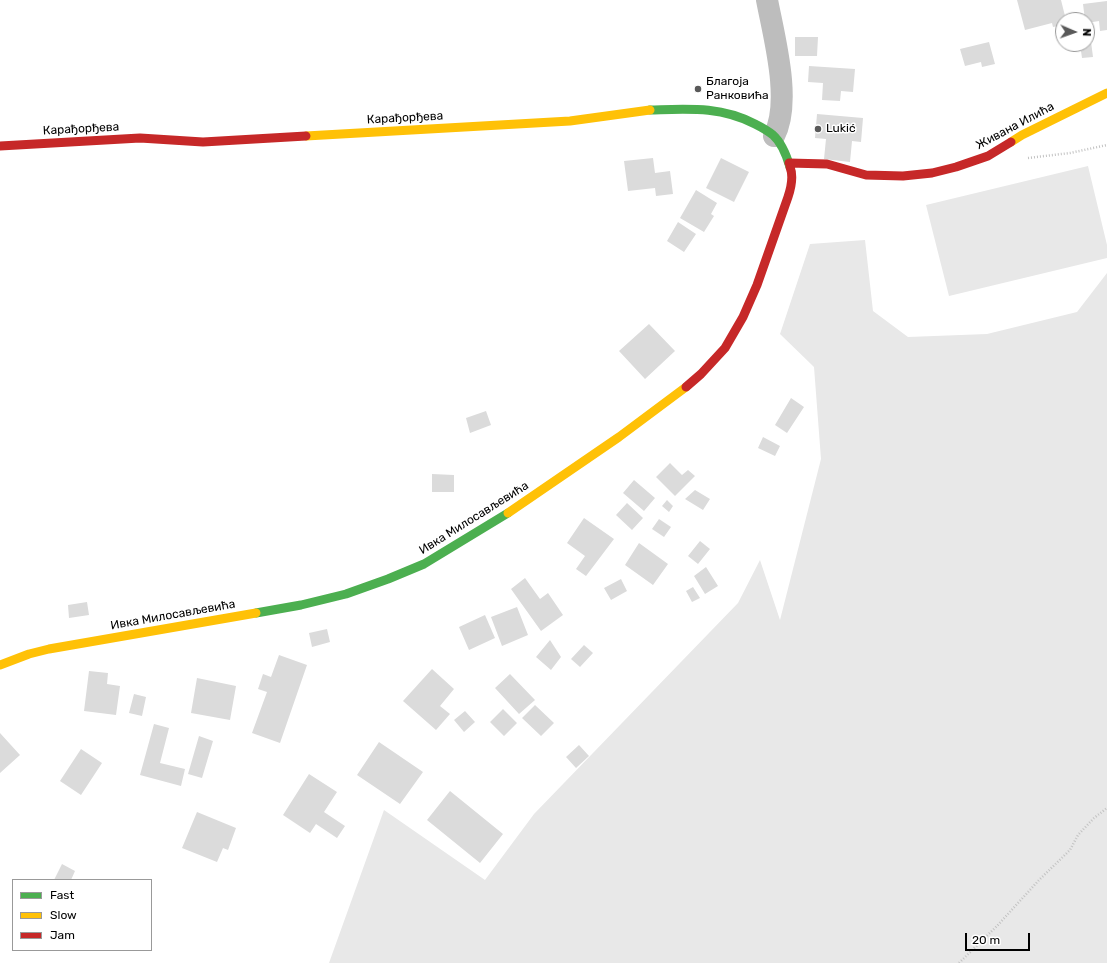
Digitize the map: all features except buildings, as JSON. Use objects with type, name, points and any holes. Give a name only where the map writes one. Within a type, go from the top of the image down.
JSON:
[{"type":"street","points":[[767,0],[778,56],[781,94],[781,113],[778,127],[774,136]]},
{"type":"street","name":"Живана Илића","points":[[790,163],[827,164],[866,175],[904,176],[932,173],[956,167],[988,156],[1022,135],[1107,93]]},
{"type":"street","name":"Карађорђева","points":[[0,146],[140,138],[203,142],[570,121],[646,110],[686,110],[724,112],[762,128],[774,136],[785,152],[790,163]]},
{"type":"street","name":"Ивка Милосављевића","points":[[0,665],[29,654],[49,649],[301,605],[346,594],[388,580],[424,564],[508,512],[619,437],[676,395],[701,374],[725,348],[743,317],[757,285],[778,227],[791,187],[792,172],[790,163]]},
{"type":"path","points":[[1022,158],[1070,153],[1107,145]]},
{"type":"path","points":[[959,963],[997,926],[1040,878],[1070,850],[1078,835],[1094,818],[1107,808]]},
{"type":"shaded area","points":[[1088,166],[1107,245],[1107,258],[949,296],[926,205]]},
{"type":"shaded area","points":[[865,240],[873,311],[908,337],[987,334],[1077,312],[1107,273],[1107,963],[329,963],[384,810],[485,880],[534,814],[738,603],[760,560],[780,620],[821,459],[814,367],[780,334],[810,244]]},
{"type":"traffic: fast","points":[[650,110],[691,109],[716,111],[742,118],[760,126],[776,138],[782,146],[790,167]]},
{"type":"traffic: fast","points":[[256,613],[301,605],[346,594],[388,579],[424,564],[508,513]]},
{"type":"traffic: slow","points":[[1011,142],[1022,135],[1107,93]]},
{"type":"traffic: slow","points":[[306,136],[570,121],[650,110]]},
{"type":"traffic: slow","points":[[508,513],[619,437],[686,387]]},
{"type":"traffic: slow","points":[[0,665],[29,654],[49,649],[256,613]]},
{"type":"traffic: jam","points":[[0,146],[140,138],[203,142],[306,136]]},
{"type":"traffic: jam","points":[[789,163],[827,164],[866,175],[903,176],[932,173],[956,167],[988,156],[1011,142]]},
{"type":"traffic: jam","points":[[686,387],[701,374],[725,348],[743,317],[757,285],[789,194],[792,179],[790,167]]},
{"type":"place","name":"Благоја Ранковића","points":[[698,89]]},
{"type":"place","name":"Lukić","points":[[818,129]]}]
